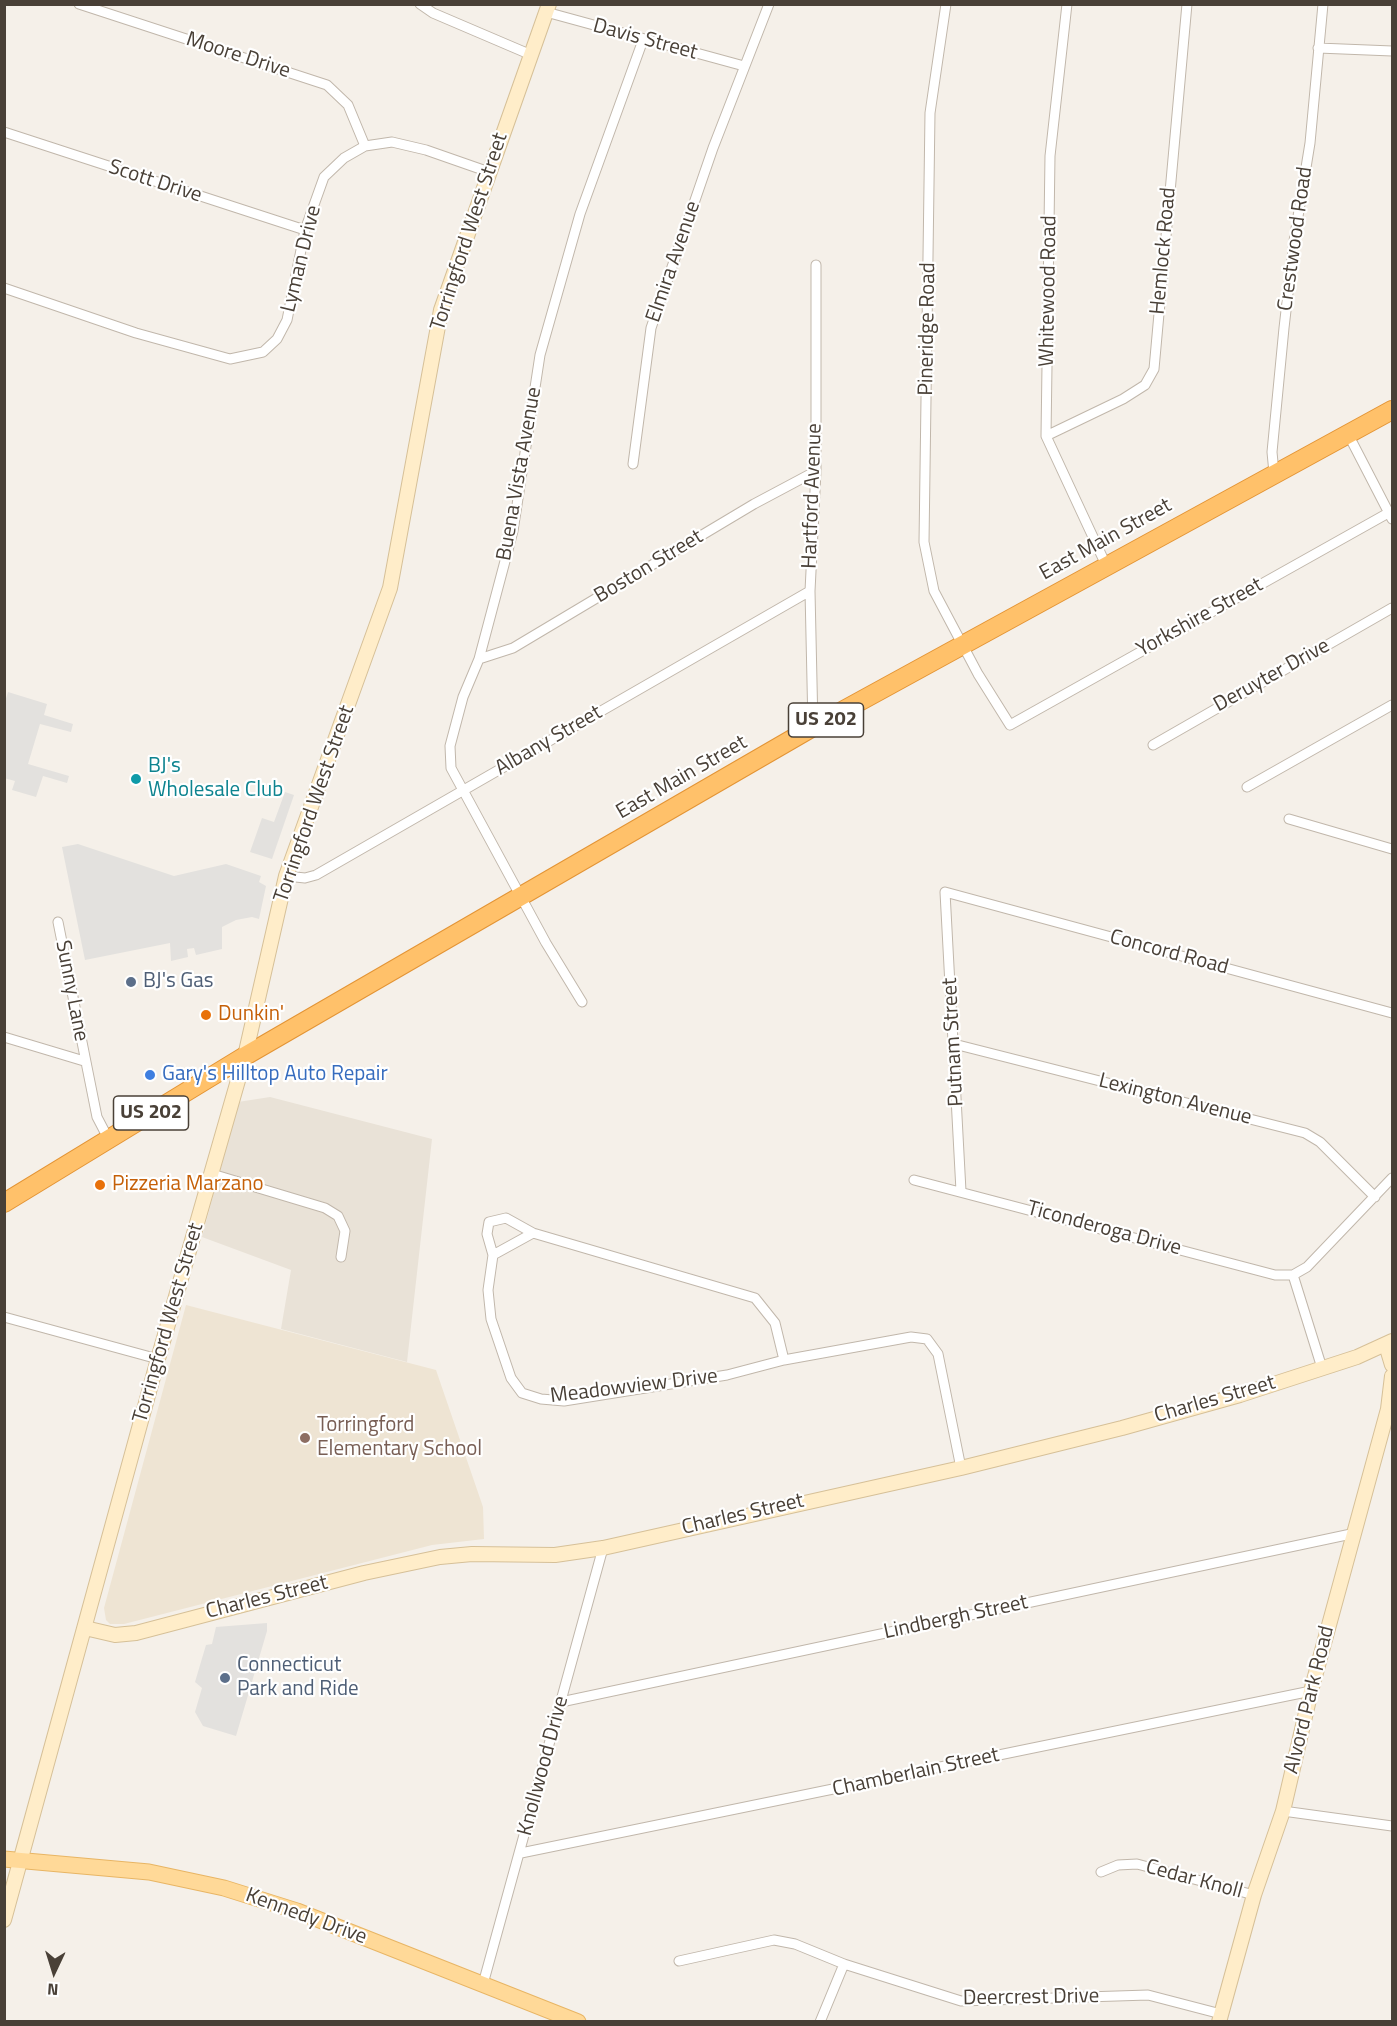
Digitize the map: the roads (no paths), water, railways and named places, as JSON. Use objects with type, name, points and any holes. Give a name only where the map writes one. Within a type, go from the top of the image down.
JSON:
[{"type":"highway","name":"East Main Street","points":[[4,1203],[245,1056],[813,727],[963,647],[1106,565],[1392,410]]},
{"type":"main road","name":"Kennedy Drive","points":[[4,1859],[149,1872],[224,1888],[297,1911],[578,2022]]},
{"type":"street","name":"Moore Drive","points":[[79,4],[327,85],[348,105],[365,146]]},
{"type":"street","points":[[420,4],[433,13],[529,54]]},
{"type":"street","name":"Elmira Avenue","points":[[633,464],[651,328],[744,66],[769,4]]},
{"type":"street","name":"Pineridge Road","points":[[946,4],[930,113],[924,542],[934,591],[963,647],[1010,725]]},
{"type":"street","name":"Whitewood Road","points":[[1067,4],[1050,156],[1046,436],[1106,565]]},
{"type":"street","name":"Hemlock Road","points":[[1046,436],[1123,399],[1145,385],[1154,369],[1187,4]]},
{"type":"street","name":"Crestwood Road","points":[[1274,473],[1272,452],[1284,328],[1294,241],[1310,143],[1323,4]]},
{"type":"street","name":"Torringford West Street","points":[[4,1920],[158,1359],[245,1056],[286,876],[390,588],[437,327],[448,288],[547,8]]},
{"type":"street","name":"Davis Street","points":[[547,8],[644,40],[744,66]]},
{"type":"street","name":"Buena Vista Avenue","points":[[582,1002],[521,898],[451,768],[450,746],[463,697],[479,659],[513,531],[540,355],[580,214],[644,40]]},
{"type":"street","points":[[1318,48],[1392,51]]},
{"type":"street","name":"Scott Drive","points":[[4,132],[305,230]]},
{"type":"street","name":"Lyman Drive","points":[[4,288],[136,333],[231,359],[263,352],[277,339],[287,320],[305,230],[324,177],[344,158],[365,146],[392,142],[426,150],[489,172]]},
{"type":"street","name":"Hartford Avenue","points":[[813,727],[810,591],[816,471],[816,265]]},
{"type":"street","points":[[1348,434],[1391,515]]},
{"type":"street","name":"Boston Street","points":[[479,659],[513,648],[754,504],[816,471]]},
{"type":"street","name":"Yorkshire Street","points":[[1010,725],[1391,515]]},
{"type":"street","name":"Albany Street","points":[[286,876],[305,878],[316,875],[810,591]]},
{"type":"street","name":"Deruyter Drive","points":[[1153,745],[1392,608]]},
{"type":"street","points":[[1247,787],[1392,705]]},
{"type":"street","points":[[1289,819],[1392,849]]},
{"type":"street","name":"Concord Road","points":[[945,892],[1392,1013]]},
{"type":"street","name":"Putnam Street","points":[[945,892],[961,1191]]},
{"type":"street","name":"Sunny Lane","points":[[57,922],[97,1117],[109,1140]]},
{"type":"street","points":[[4,1036],[84,1061]]},
{"type":"street","name":"Lexington Avenue","points":[[954,1044],[1305,1133],[1320,1142],[1375,1197]]},
{"type":"street","points":[[212,1174],[324,1208],[338,1216],[345,1231],[341,1257]]},
{"type":"street","points":[[1322,1368],[1293,1275],[1307,1267],[1392,1178]]},
{"type":"street","name":"Ticonderoga Drive","points":[[914,1179],[1275,1275],[1293,1275]]},
{"type":"street","name":"Meadowview Drive","points":[[784,1360],[776,1323],[755,1298],[533,1233],[506,1218],[489,1222],[487,1234],[493,1255],[488,1290],[491,1319],[511,1378],[522,1393],[541,1399],[564,1401],[727,1375],[784,1360],[911,1337],[927,1339],[938,1354],[961,1468]]},
{"type":"street","points":[[493,1255],[533,1233]]},
{"type":"street","points":[[4,1317],[158,1359]]},
{"type":"street","points":[[1389,1343],[1392,1365]]},
{"type":"street","name":"Charles Street","points":[[85,1628],[115,1635],[136,1633],[364,1573],[440,1557],[472,1554],[555,1555],[603,1548],[961,1468],[1122,1428],[1240,1395],[1389,1343]]},
{"type":"street","name":"Alvord Park Road","points":[[1220,2018],[1254,1896],[1283,1811],[1311,1691],[1352,1534],[1388,1410],[1392,1376]]},
{"type":"street","name":"Lindbergh Street","points":[[561,1701],[1352,1534]]},
{"type":"street","name":"Knollwood Drive","points":[[483,1984],[521,1853],[603,1548]]},
{"type":"street","name":"Chamberlain Street","points":[[521,1853],[1311,1691]]},
{"type":"street","points":[[1283,1811],[1392,1826]]},
{"type":"street","name":"Cedar Knoll","points":[[1101,1872],[1118,1864],[1137,1864],[1254,1896]]},
{"type":"street","name":"Deercrest Drive","points":[[679,1961],[774,1940],[795,1944],[844,1964],[961,2001],[1148,1995],[1220,2018]]},
{"type":"street","points":[[820,2022],[844,1964]]},
{"type":"place","name":"BJ's Wholesale Club","points":[[136,779]]},
{"type":"place","name":"BJ's Gas","points":[[131,982]]},
{"type":"place","name":"Dunkin'","points":[[206,1015]]},
{"type":"place","name":"Gary's Hilltop Auto Repair","points":[[150,1075]]},
{"type":"place","name":"Pizzeria Marzano","points":[[100,1185]]},
{"type":"place","name":"Torringford Elementary School","points":[[305,1438]]},
{"type":"place","name":"Connecticut Park and Ride","points":[[225,1678]]}]
